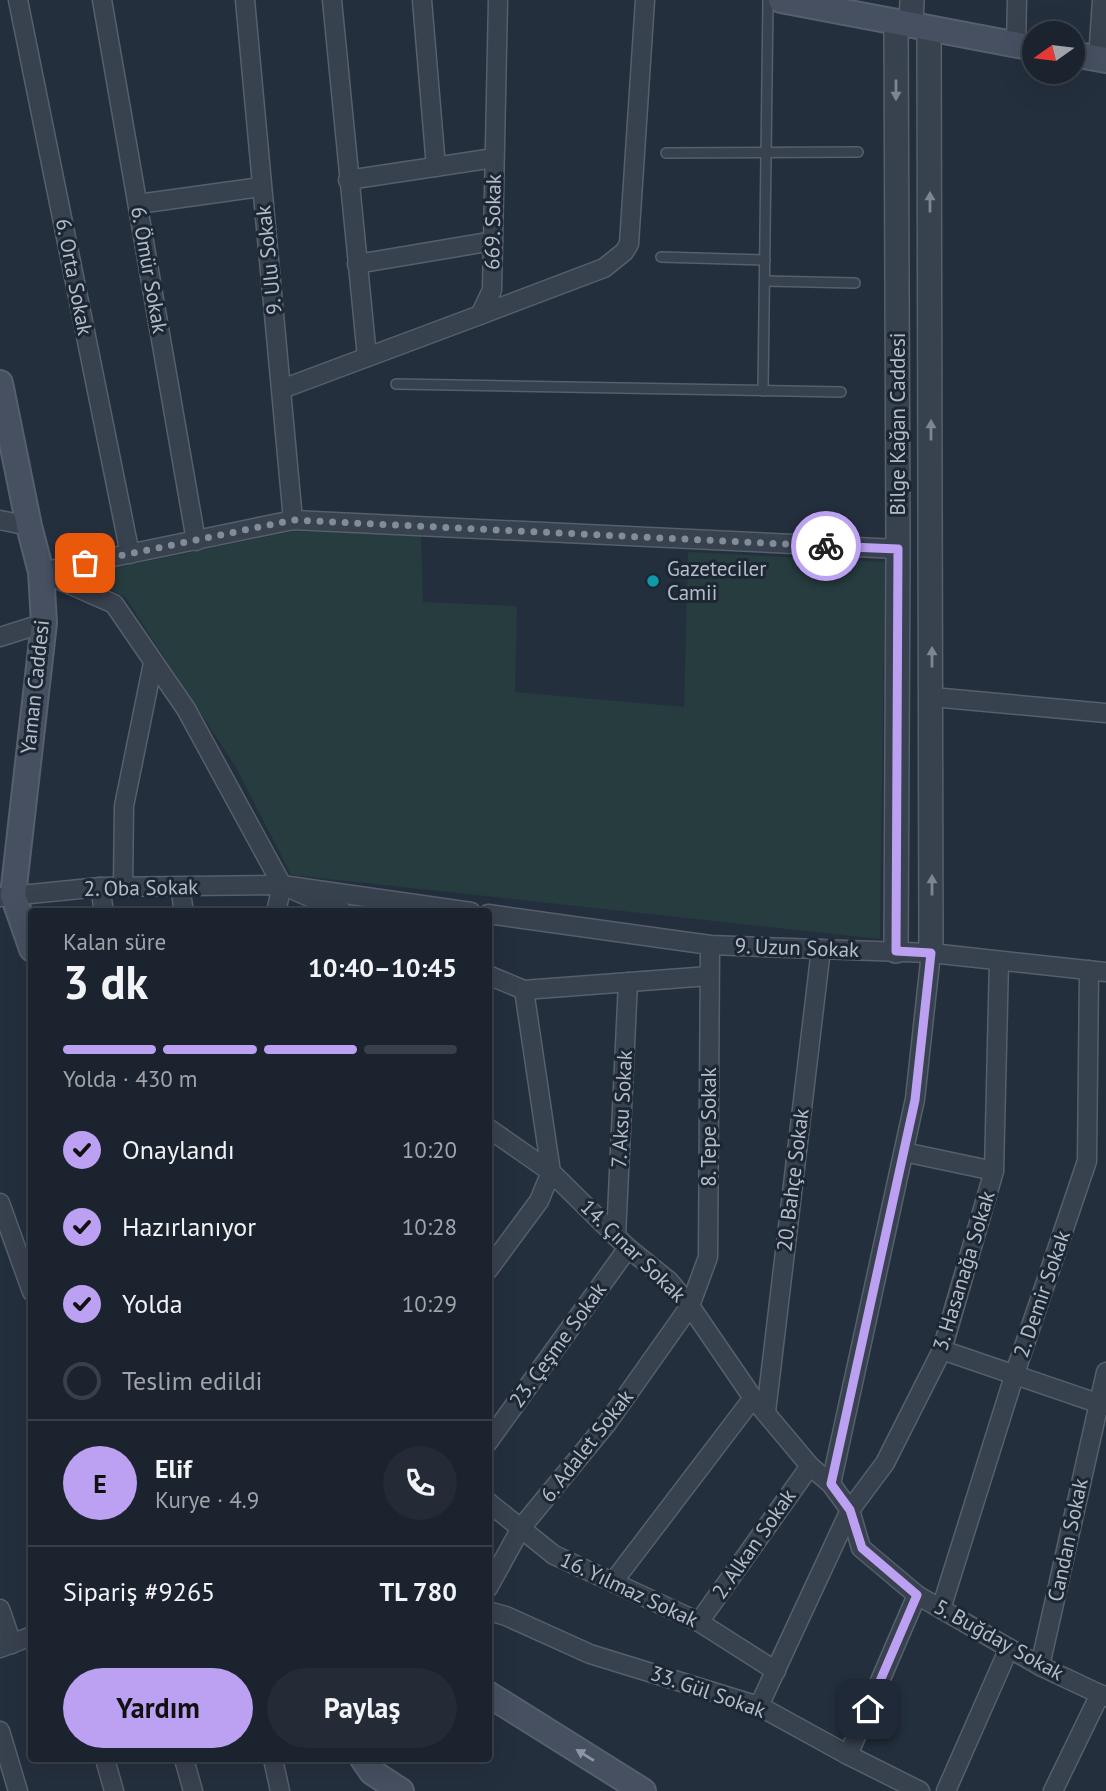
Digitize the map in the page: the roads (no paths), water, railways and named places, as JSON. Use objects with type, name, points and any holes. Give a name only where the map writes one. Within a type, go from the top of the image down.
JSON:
[{"type":"main road","points":[[781,0],[1022,45]]},
{"type":"main road","name":"Yaman Caddesi","points":[[1,394],[41,572],[44,624],[7,896],[28,941]]},
{"type":"main road","points":[[492,1697],[643,1791]]},
{"type":"main road","points":[[368,1774],[401,1791]]},
{"type":"street","name":"6. Orta Sokak","points":[[18,0],[130,554]]},
{"type":"street","name":"6. Ömür Sokak","points":[[102,0],[196,541]]},
{"type":"street","name":"9. Ulu Sokak","points":[[245,0],[293,520]]},
{"type":"street","points":[[332,0],[366,357]]},
{"type":"street","points":[[422,0],[436,167]]},
{"type":"street","name":"669. Sokak","points":[[480,315],[492,290],[498,0]]},
{"type":"street","points":[[282,389],[604,268],[624,252],[629,244],[645,0]]},
{"type":"street","points":[[912,0],[912,26]]},
{"type":"street","points":[[1017,0],[1022,29]]},
{"type":"street","points":[[1102,0],[1102,60]]},
{"type":"street","name":"Bilge Kağan Caddesi","points":[[896,951],[898,549],[912,26]]},
{"type":"street","name":"Bilge Kağan Caddesi","points":[[912,26],[932,697],[931,953]]},
{"type":"street","points":[[348,180],[494,158]]},
{"type":"street","points":[[138,204],[261,187]]},
{"type":"street","points":[[357,264],[492,241]]},
{"type":"street","points":[[0,520],[29,526]]},
{"type":"street","points":[[41,572],[293,520],[898,549]]},
{"type":"street","points":[[41,572],[114,604],[186,709],[282,885],[334,908]]},
{"type":"street","points":[[0,637],[44,624]]},
{"type":"street","points":[[123,887],[124,806],[153,663]]},
{"type":"street","points":[[932,697],[1106,713]]},
{"type":"street","points":[[277,908],[282,885]]},
{"type":"street","points":[[282,885],[443,908]]},
{"type":"street","name":"2. Oba Sokak","points":[[7,896],[100,887],[282,885]]},
{"type":"street","points":[[100,887],[103,908]]},
{"type":"street","points":[[180,887],[183,908]]},
{"type":"street","name":"9. Uzun Sokak","points":[[492,915],[710,945],[931,953],[1098,971]]},
{"type":"street","name":"8. Tepe Sokak","points":[[690,1306],[708,1257],[710,945]]},
{"type":"street","name":"20. Bahçe Sokak","points":[[766,1412],[821,949]]},
{"type":"street","points":[[831,1484],[915,1100],[931,953]]},
{"type":"street","name":"3. Hasanağa Sokak","points":[[759,1706],[850,1510],[885,1463],[942,1350],[994,1171],[999,961]]},
{"type":"street","name":"2. Demir Sokak","points":[[941,1609],[1015,1373],[1087,1161],[1098,971]]},
{"type":"street","points":[[492,977],[524,990],[709,976]]},
{"type":"street","name":"7. Aksu Sokak","points":[[622,1242],[628,982]]},
{"type":"street","points":[[492,1265],[539,1201],[551,1172],[524,990]]},
{"type":"street","name":"14. Çınar Sokak","points":[[492,1131],[551,1172],[622,1242],[669,1281],[690,1306],[753,1398],[810,1466],[831,1484],[850,1510]]},
{"type":"street","points":[[904,1152],[994,1171]]},
{"type":"street","points":[[0,1203],[28,1281]]},
{"type":"street","name":"23. Çeşme Sokak","points":[[492,1436],[622,1242]]},
{"type":"street","name":"6. Adalet Sokak","points":[[492,1581],[521,1528],[608,1422],[690,1306]]},
{"type":"street","points":[[942,1350],[1102,1404]]},
{"type":"street","name":"Candan Sokak","points":[[1040,1666],[1102,1404],[1106,1372]]},
{"type":"street","points":[[612,1583],[753,1398]]},
{"type":"street","name":"2. Alkan Sokak","points":[[699,1622],[810,1466]]},
{"type":"street","name":"16. Yılmaz Sokak","points":[[492,1505],[554,1555],[699,1622],[776,1671]]},
{"type":"street","name":"5. Buğday Sokak","points":[[850,1510],[862,1548],[917,1595],[1040,1666],[1103,1695]]},
{"type":"street","points":[[848,1755],[917,1595]]},
{"type":"street","points":[[0,1609],[6,1646],[28,1638]]},
{"type":"street","name":"33. Gül Sokak","points":[[492,1612],[590,1654],[759,1706],[920,1791]]},
{"type":"street","points":[[946,1791],[1009,1648]]},
{"type":"street","points":[[1053,1791],[1103,1695]]},
{"type":"street","points":[[0,1731],[18,1791]]},
{"type":"street","points":[[106,1762],[114,1791]]},
{"type":"street","points":[[185,1762],[193,1791]]},
{"type":"street","points":[[274,1762],[280,1791]]},
{"type":"lane","points":[[763,391],[768,0]]},
{"type":"lane","points":[[666,153],[858,152]]},
{"type":"lane","points":[[661,257],[765,260]]},
{"type":"lane","points":[[765,281],[855,283]]},
{"type":"lane","points":[[396,384],[841,392]]},
{"type":"place","name":"Gazeteciler Camii","points":[[653,581]]}]
